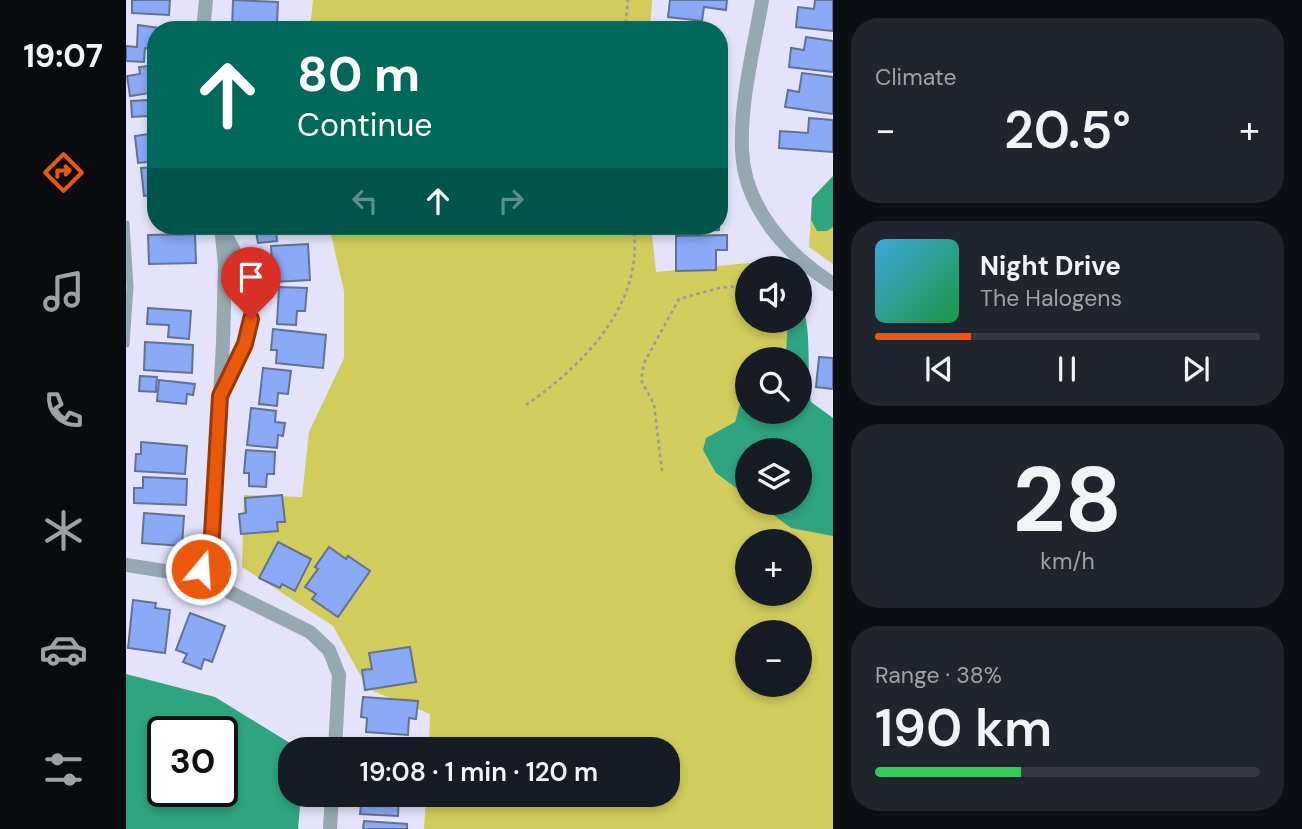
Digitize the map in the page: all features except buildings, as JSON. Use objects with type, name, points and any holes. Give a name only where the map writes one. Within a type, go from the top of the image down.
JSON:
[{"type":"street","points":[[204,21],[206,0]]},
{"type":"street","points":[[762,0],[743,126],[744,167],[760,212],[785,245],[833,284]]},
{"type":"street","points":[[126,565],[183,573],[201,569],[211,552],[225,265],[222,235]]},
{"type":"street","points":[[220,396],[245,344],[251,307],[242,269],[225,235]]},
{"type":"street","points":[[201,569],[219,587],[310,632],[330,650],[339,675],[336,737]]},
{"type":"street","points":[[330,829],[331,807]]},
{"type":"lane","points":[[126,224],[130,287],[126,344]]},
{"type":"path","points":[[626,21],[628,0]]},
{"type":"path","points":[[526,405],[548,390],[584,355],[615,316],[633,266],[635,235]]},
{"type":"path","points":[[662,471],[654,404],[641,380],[644,363],[678,299],[735,286]]},
{"type":"shaded area","points":[[313,0],[652,0],[651,21],[311,21]]},
{"type":"shaded area","points":[[833,176],[833,264],[809,247],[812,198]]},
{"type":"shaded area","points":[[833,176],[833,227],[827,231],[817,231],[811,220],[812,198]]},
{"type":"shaded area","points":[[331,235],[652,235],[656,272],[735,264],[735,333],[787,333],[786,347],[735,347],[735,424],[767,424],[789,438],[735,438],[735,515],[812,515],[812,453],[833,466],[833,829],[424,829],[425,807],[680,807],[680,737],[429,737],[430,714],[368,689],[333,626],[242,567],[244,495],[302,497],[309,432],[344,358],[344,291]]},
{"type":"shaded area","points":[[787,333],[808,333],[808,347],[786,347]]},
{"type":"shaded area","points":[[812,403],[833,418],[833,536],[812,532],[812,529],[791,528],[774,515],[812,515],[812,438],[735,438],[735,487],[716,473],[703,450],[706,438],[735,422],[812,424]]},
{"type":"shaded area","points":[[126,674],[215,697],[280,737],[278,737],[278,807],[300,807],[298,829],[126,829]]},
{"type":"route","points":[[201,569],[211,552],[220,396],[245,344],[251,319]]}]
